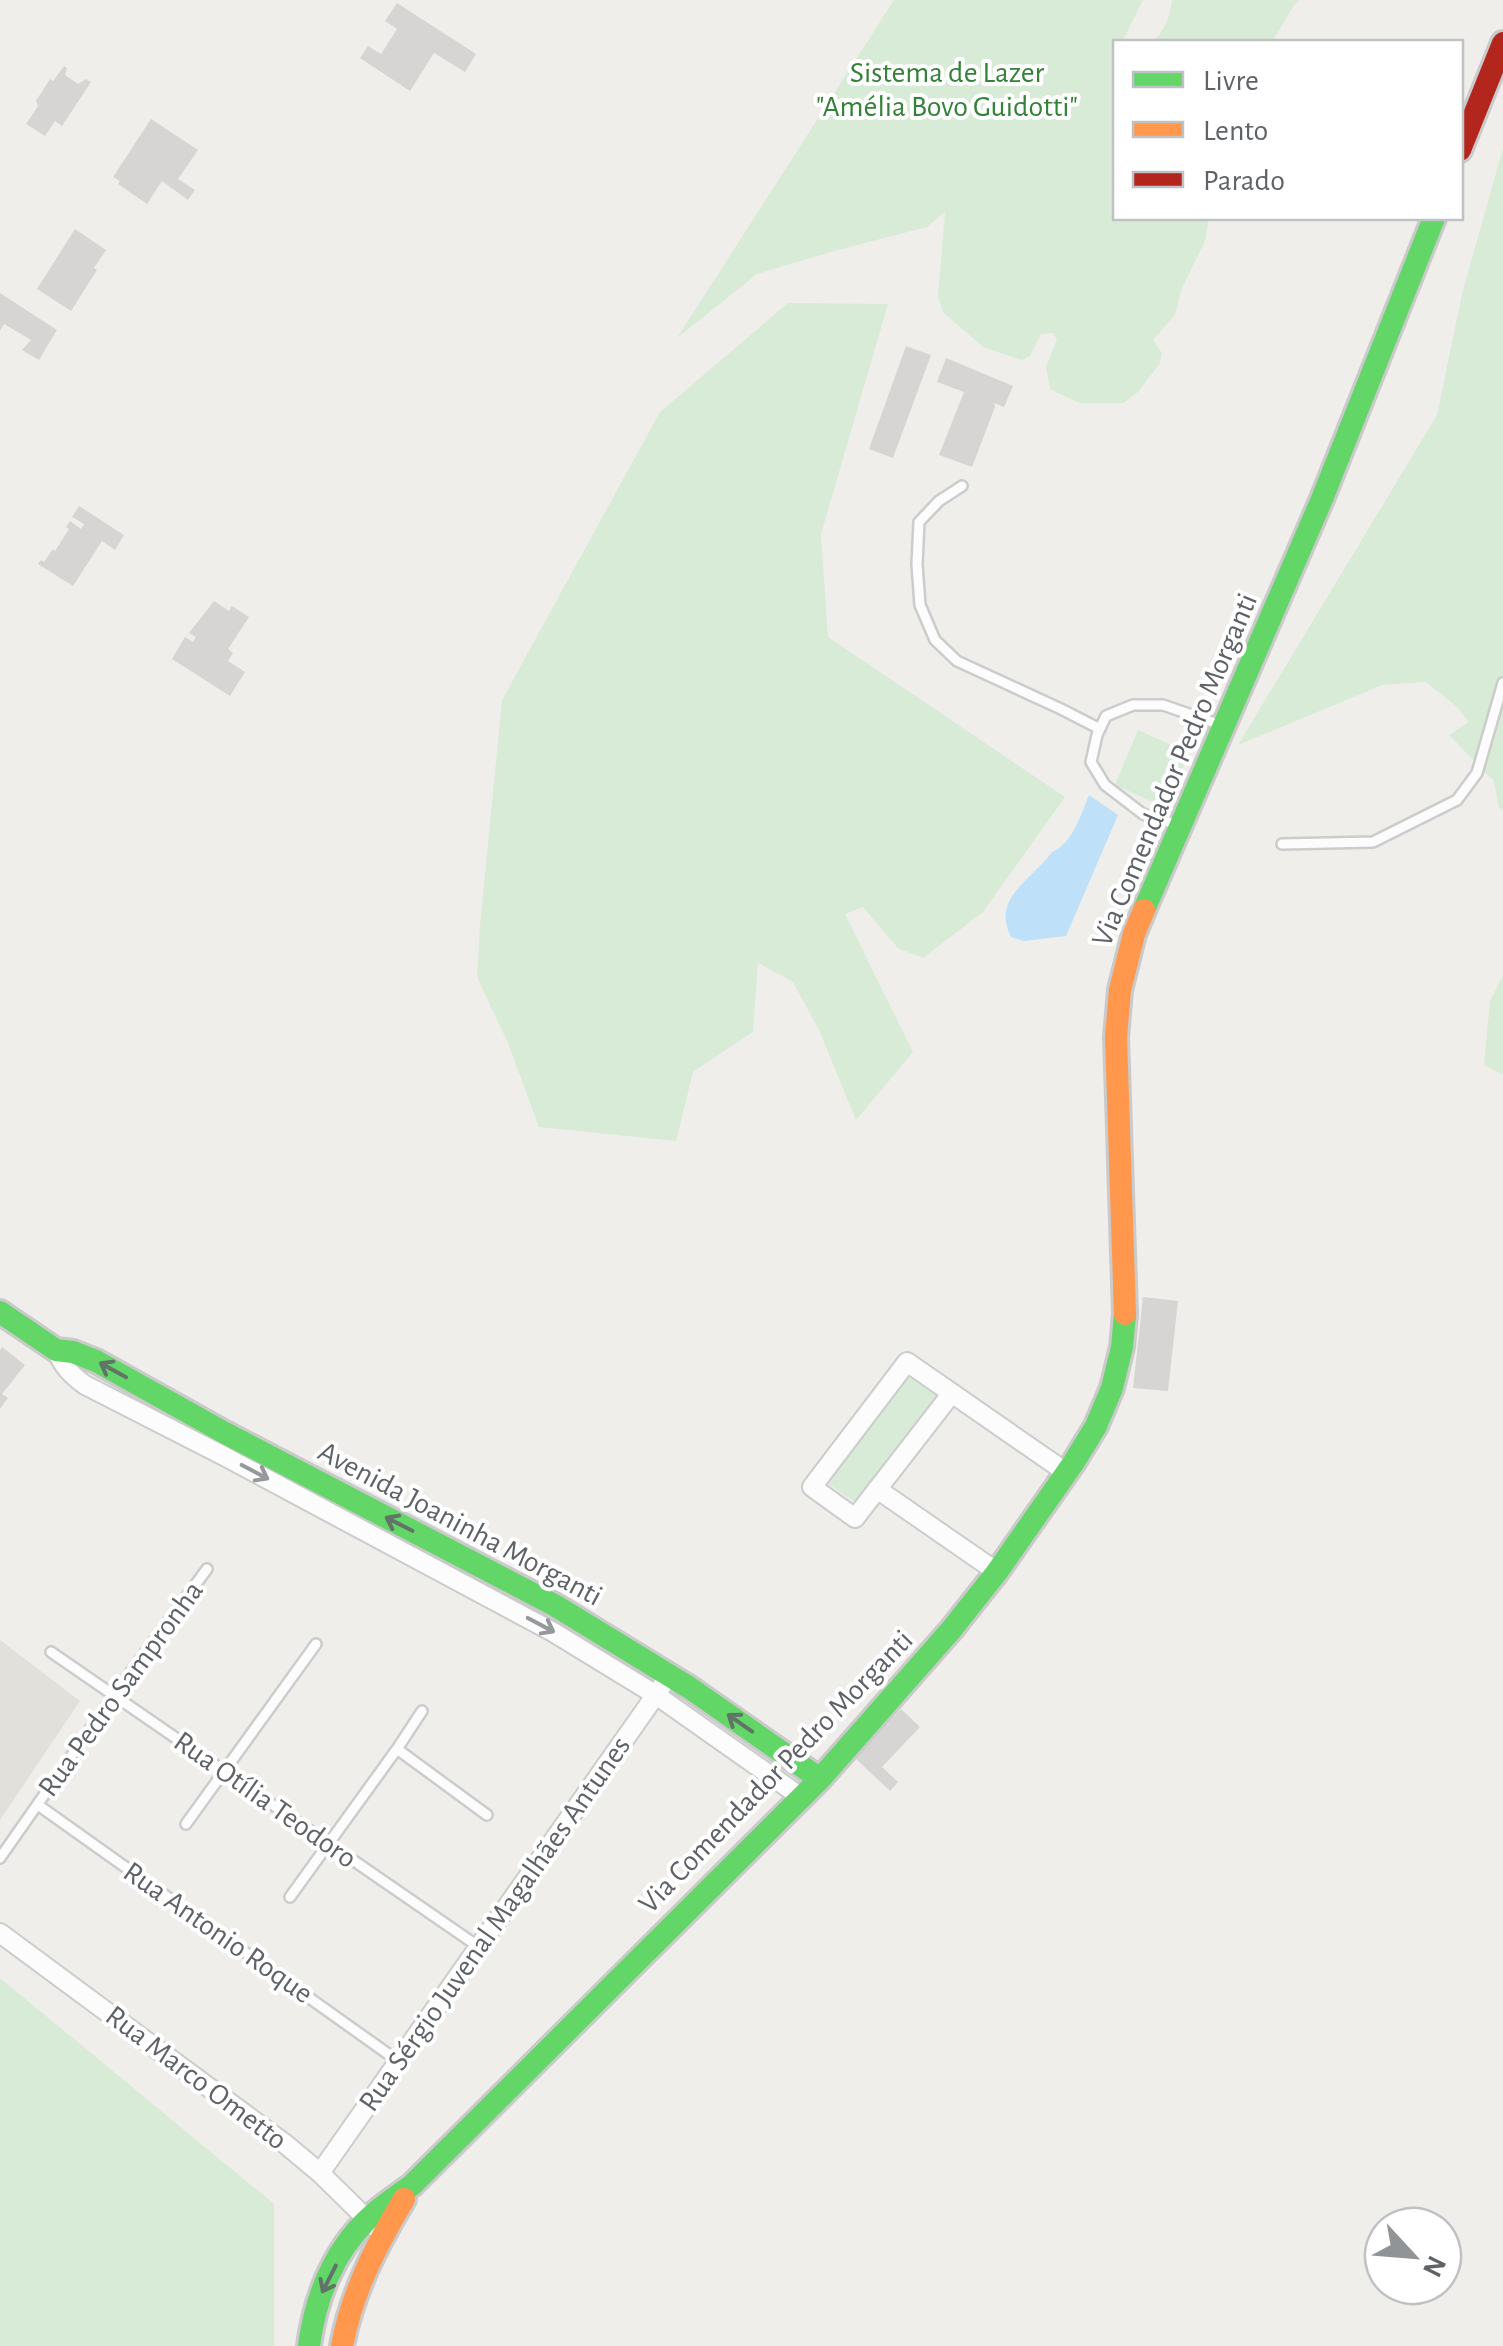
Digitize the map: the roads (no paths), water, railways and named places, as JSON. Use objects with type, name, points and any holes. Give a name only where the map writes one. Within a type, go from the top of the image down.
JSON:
[{"type":"street","points":[[1463,143],[1503,43]]},
{"type":"street","name":"Via Comendador Pedro Morganti","points":[[374,2227],[820,1779],[904,1686],[997,1572],[1096,1426],[1112,1388],[1122,1347],[1126,1305],[1116,1036],[1126,962],[1134,934],[1322,499],[1433,220]]},
{"type":"street","name":"Avenida Joaninha Morganti","points":[[0,1312],[56,1350],[96,1361],[220,1442],[553,1632],[656,1695],[801,1797]]},
{"type":"street","points":[[952,1393],[854,1518],[812,1487],[908,1362],[1067,1473]]},
{"type":"street","name":"Avenida Joaninha Morganti","points":[[220,1442],[556,1606],[669,1675],[820,1779]]},
{"type":"street","points":[[877,1489],[997,1572]]},
{"type":"street","name":"Rua Sérgio Juvenal Magalhães Antunes","points":[[320,2172],[669,1675]]},
{"type":"street","name":"Rua Marco Ometto","points":[[0,1933],[320,2172],[374,2227]]},
{"type":"street","points":[[309,2346],[318,2300],[348,2243],[374,2227]]},
{"type":"street","points":[[342,2346],[374,2227]]},
{"type":"lane","points":[[962,486],[939,501],[919,522],[920,605],[936,640],[956,661],[1100,729]]},
{"type":"lane","points":[[1282,844],[1373,842],[1457,800],[1477,773],[1503,683]]},
{"type":"lane","points":[[1181,826],[1143,814],[1105,785],[1091,762],[1100,729],[1106,716],[1133,705],[1163,705],[1224,726]]},
{"type":"lane","name":"Rua Pedro Sampronha","points":[[0,1858],[207,1569]]},
{"type":"lane","points":[[186,1824],[316,1644]]},
{"type":"lane","name":"Rua Otília Teodoro","points":[[51,1652],[478,1947]]},
{"type":"lane","points":[[290,1897],[422,1711]]},
{"type":"lane","points":[[398,1749],[487,1816]]},
{"type":"lane","name":"Rua Antonio Roque","points":[[38,1805],[398,2060]]},
{"type":"water","points":[[1089,795],[1118,815],[1066,936],[1024,941],[1011,937],[1006,923],[1010,901],[1070,836]]},
{"type":"park label","name":"Sistema de Lazer \"Amélia Bovo Guidotti\"","points":[[947,90]]}]
